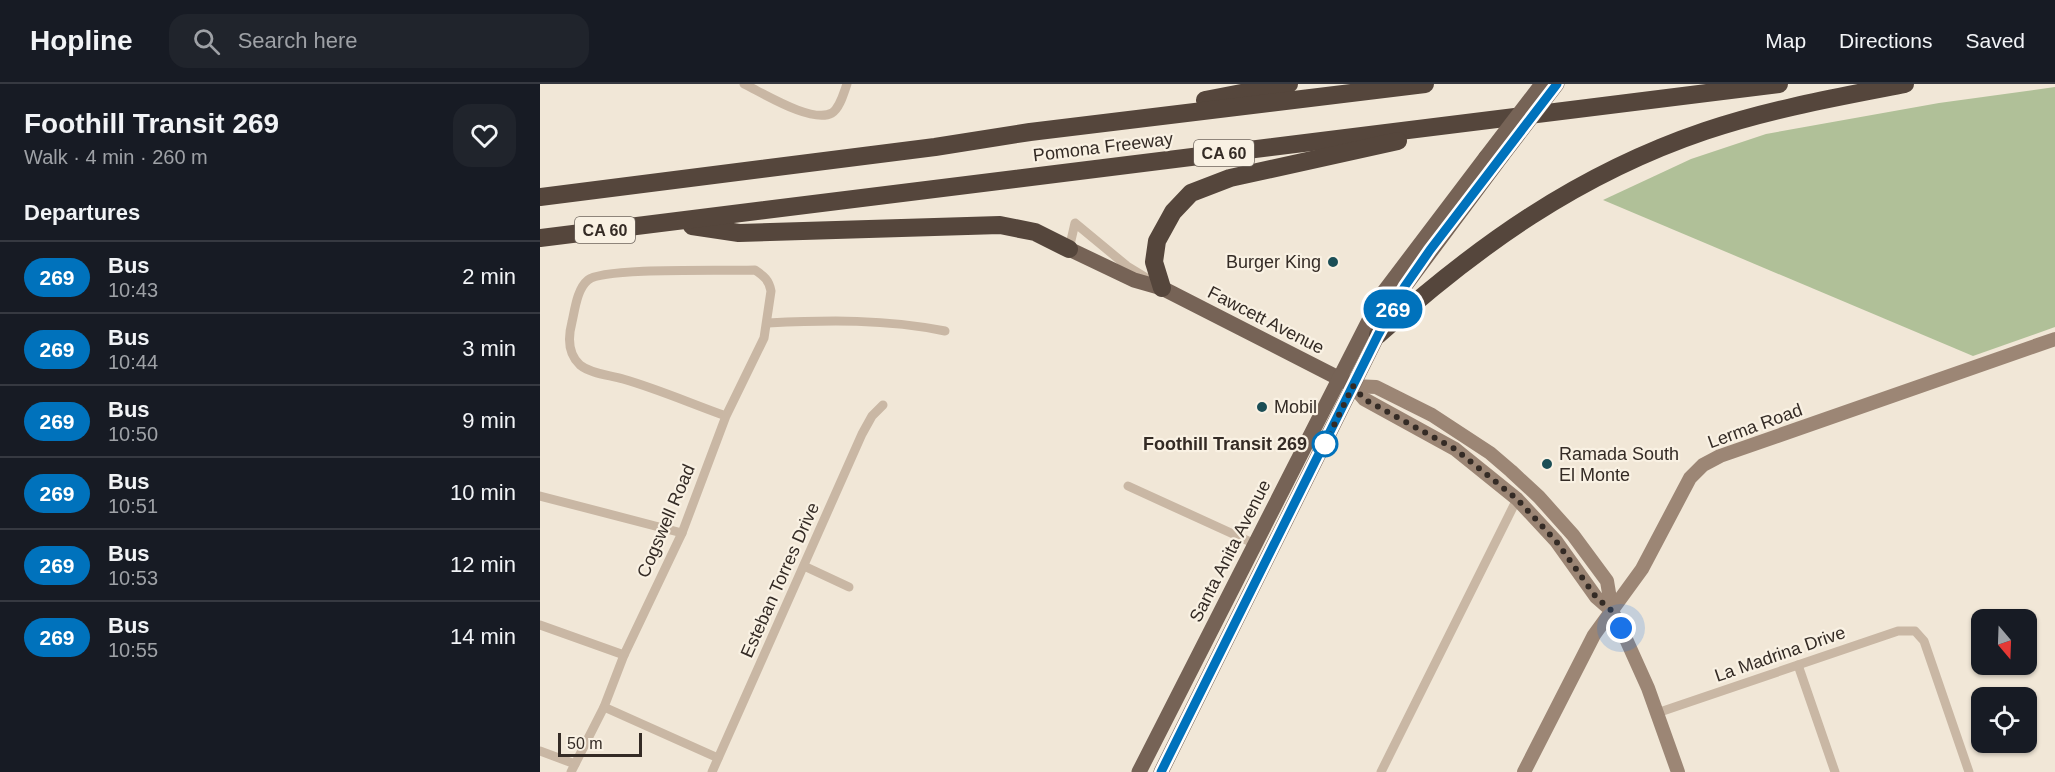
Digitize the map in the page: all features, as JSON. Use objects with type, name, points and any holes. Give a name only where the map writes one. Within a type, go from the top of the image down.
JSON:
[{"type":"highway","points":[[1030,132],[1289,84]]},
{"type":"highway","name":"Pomona Freeway","points":[[540,197],[935,147],[1030,132],[1425,84]]},
{"type":"highway","name":"Pomona Freeway","points":[[540,238],[1779,84]]},
{"type":"highway","points":[[1378,335],[1421,296],[1500,236],[1528,216],[1586,183],[1707,130],[1803,104],[1905,84]]},
{"type":"highway","points":[[1162,288],[1154,262],[1157,241],[1173,212],[1191,193],[1230,178],[1512,116]]},
{"type":"highway","points":[[669,223],[740,232],[1000,225],[1035,232],[1070,249]]},
{"type":"main road","name":"Santa Anita Avenue","points":[[1139,772],[1383,293],[1542,84]]},
{"type":"main road","name":"Santa Anita Avenue","points":[[1161,772],[1378,335],[1405,286],[1557,84]]},
{"type":"main road","name":"Fawcett Avenue","points":[[1070,249],[1134,280],[1162,288],[1353,386]]},
{"type":"main road","points":[[1178,697],[1194,706]]},
{"type":"street","points":[[744,84],[811,115],[831,114],[836,109],[847,84]]},
{"type":"street","name":"Fawcett Avenue","points":[[1070,249],[1075,223],[1127,266],[1162,288]]},
{"type":"street","name":"Cogswell Road","points":[[573,768],[604,707],[624,655],[682,532],[726,416],[764,338],[771,291],[766,277],[755,270],[627,272],[590,278],[580,290],[570,330],[573,355],[581,365],[592,371],[623,379],[726,416]]},
{"type":"street","points":[[768,323],[821,320],[868,321],[911,324],[945,331]]},
{"type":"street","name":"Lerma Road","points":[[1524,772],[1594,635],[1642,569],[1690,478],[1703,465],[1720,456],[2055,339]]},
{"type":"street","points":[[1353,386],[1376,387],[1432,415],[1482,447],[1539,497],[1573,535],[1607,581],[1612,611],[1648,688],[1678,772]]},
{"type":"street","points":[[1353,386],[1364,399],[1455,449],[1517,499],[1556,541],[1596,597],[1612,611]]},
{"type":"street","points":[[1393,414],[1402,400]]},
{"type":"street","name":"Esteban Torres Drive","points":[[712,772],[862,434],[872,416],[883,405]]},
{"type":"street","points":[[1128,486],[1255,544]]},
{"type":"street","points":[[540,496],[682,532]]},
{"type":"street","points":[[1381,772],[1517,499]]},
{"type":"street","points":[[804,566],[849,587]]},
{"type":"street","points":[[540,625],[624,655]]},
{"type":"street","name":"La Madrina Drive","points":[[1657,713],[1898,631],[1915,631],[1924,641],[1969,772]]},
{"type":"street","points":[[1798,665],[1835,772]]},
{"type":"street","points":[[604,707],[718,758]]},
{"type":"street","points":[[540,751],[573,768]]},
{"type":"green space","points":[[2055,87],[2055,327],[1973,356],[1603,200],[1691,159],[1766,134],[1939,103]]},
{"type":"bus line","name":"269","points":[[1161,772],[1378,335],[1405,286],[1557,84]]},
{"type":"place","name":"Burger King","points":[[1333,262]]},
{"type":"place","name":"Mobil","points":[[1262,407]]},
{"type":"place","name":"Foothill Transit 269","points":[[1325,444]]},
{"type":"place","name":"Ramada South El Monte","points":[[1547,464]]},
{"type":"route","points":[[1325,444],[1353,386],[1364,399],[1455,449],[1517,499],[1556,541],[1596,597],[1612,611],[1621,628]]}]
